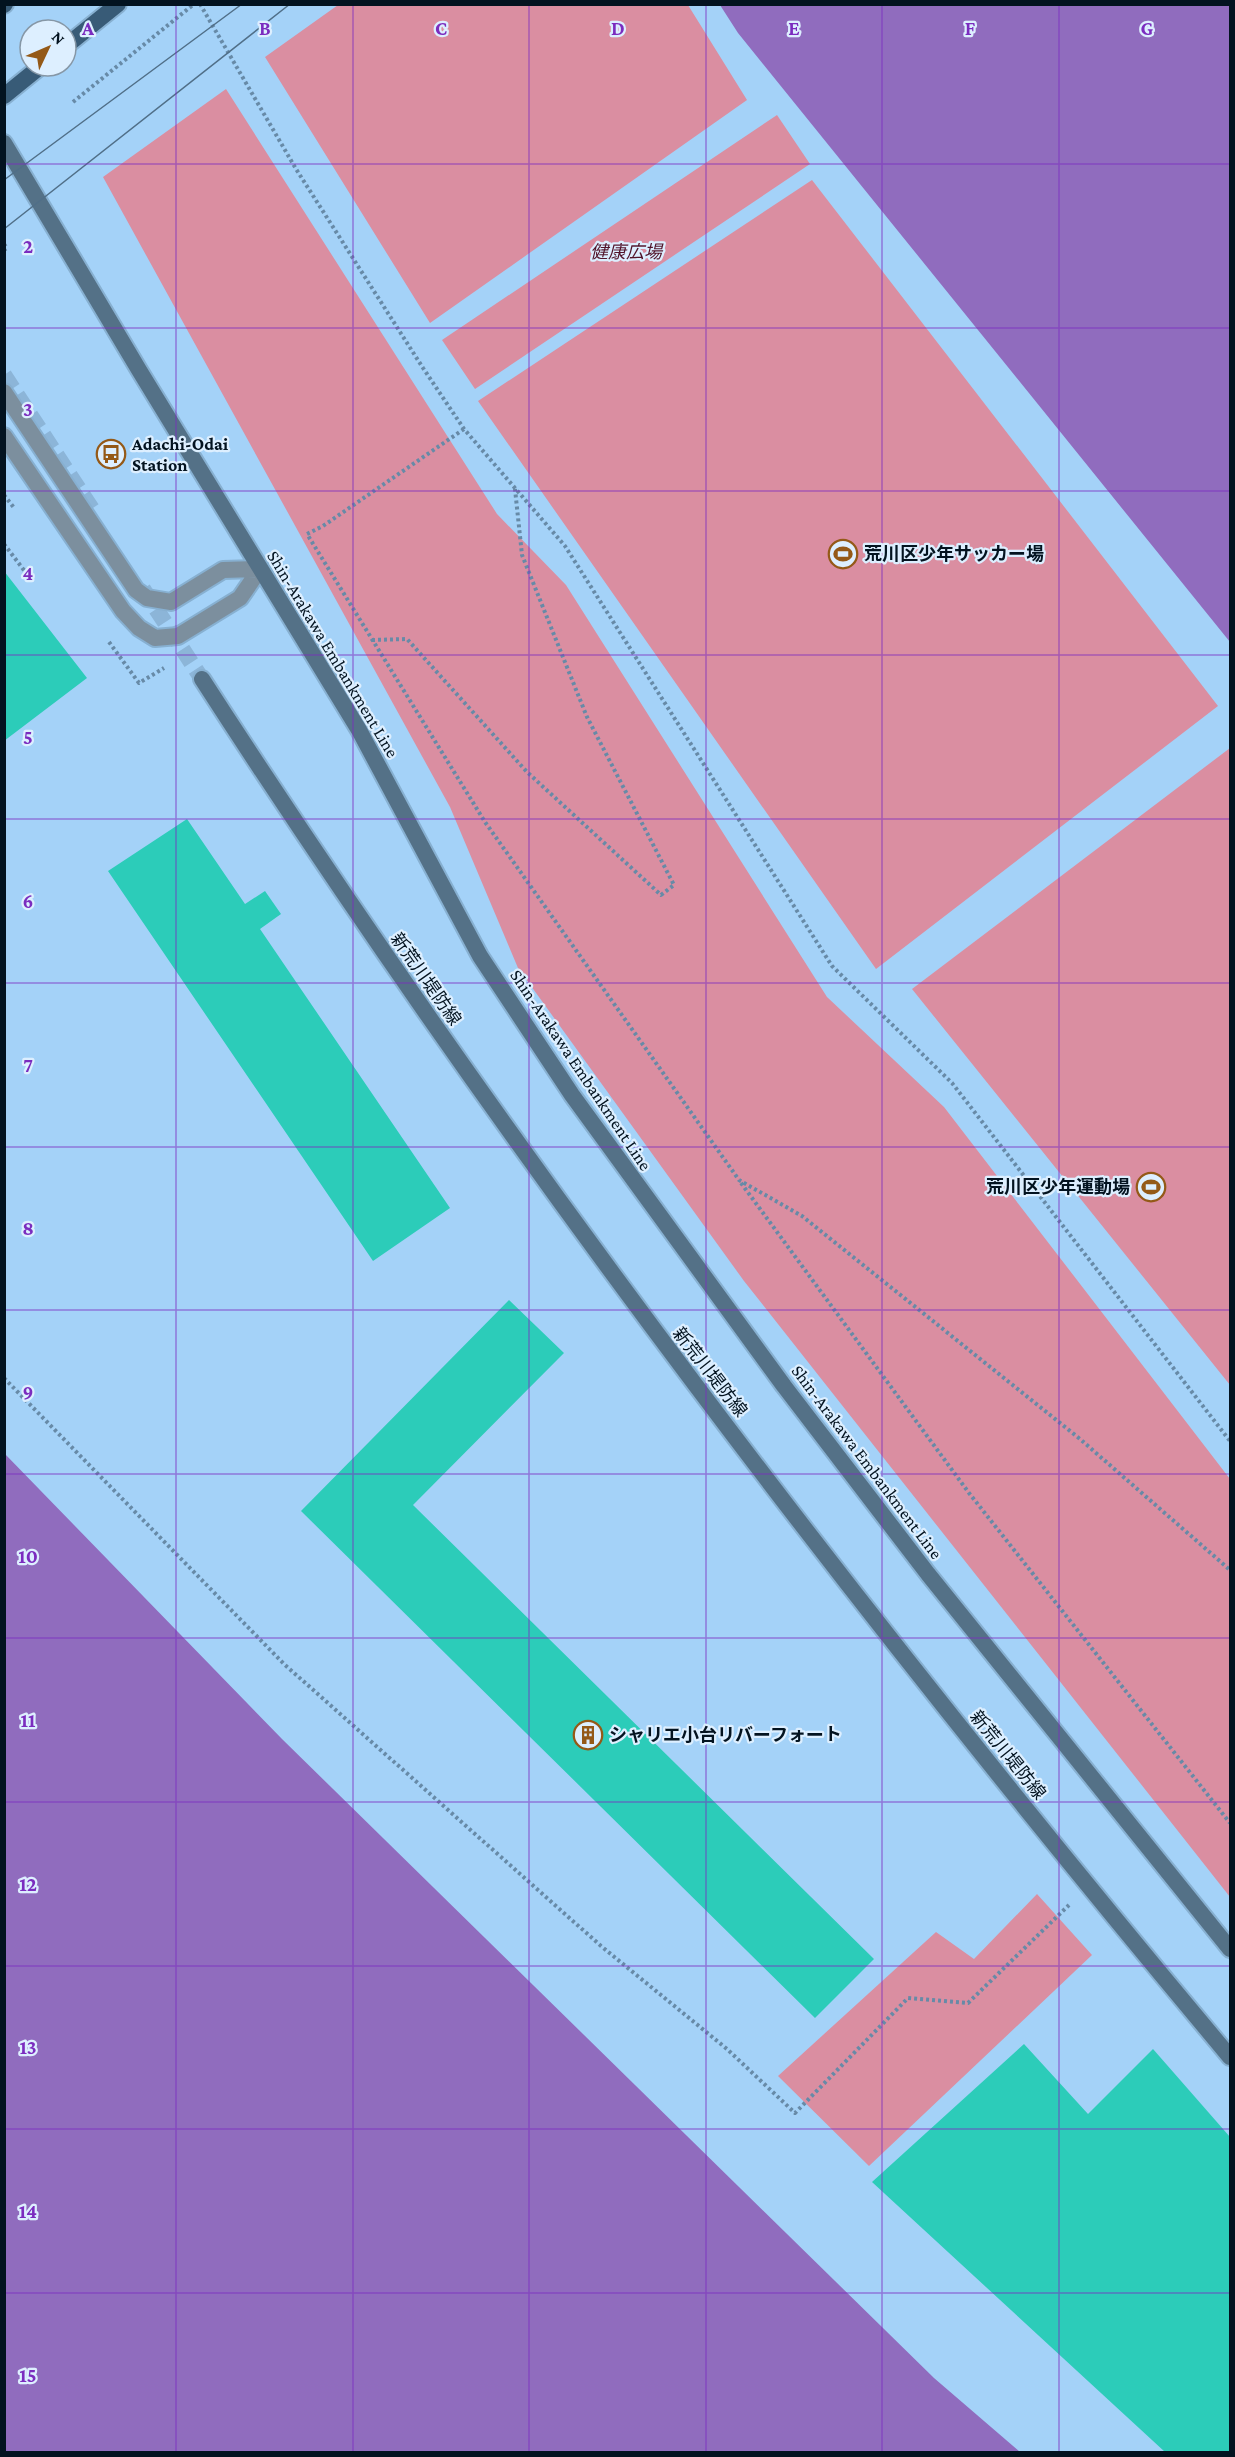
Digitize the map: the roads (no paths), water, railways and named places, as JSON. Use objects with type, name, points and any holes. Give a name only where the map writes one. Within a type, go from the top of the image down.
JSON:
[{"type":"main road","points":[[78,36],[118,4]]},
{"type":"main road","points":[[4,96],[26,78]]},
{"type":"main road","name":"Shin-Arakawa Embankment Line","points":[[4,143],[359,730],[480,956],[572,1095],[784,1386],[928,1574],[1230,1949]]},
{"type":"main road","name":"新荒川堤防線","points":[[202,679],[288,812],[515,1141],[652,1329],[934,1695],[1230,2057]]},
{"type":"lane","points":[[4,392],[136,590],[147,598],[171,602],[223,570],[260,569]]},
{"type":"lane","points":[[4,436],[123,611],[139,628],[155,638],[178,636],[240,598],[260,569]]},
{"type":"tunnel","points":[[4,375],[92,509]]},
{"type":"tunnel","points":[[143,589],[202,679]]},
{"type":"tram line","points":[[4,180],[242,4]]},
{"type":"tram line","points":[[4,229],[290,4]]},
{"type":"place","name":"Adachi-Odai Station","points":[[111,454]]},
{"type":"place","name":"荒川区少年サッカー場","points":[[843,554]]},
{"type":"place","name":"荒川区少年運動場","points":[[1151,1187]]},
{"type":"place","name":"シャリエ小台リバーフォート","points":[[588,1735]]},
{"type":"park label","name":"健康広場","points":[[626,252]]}]
